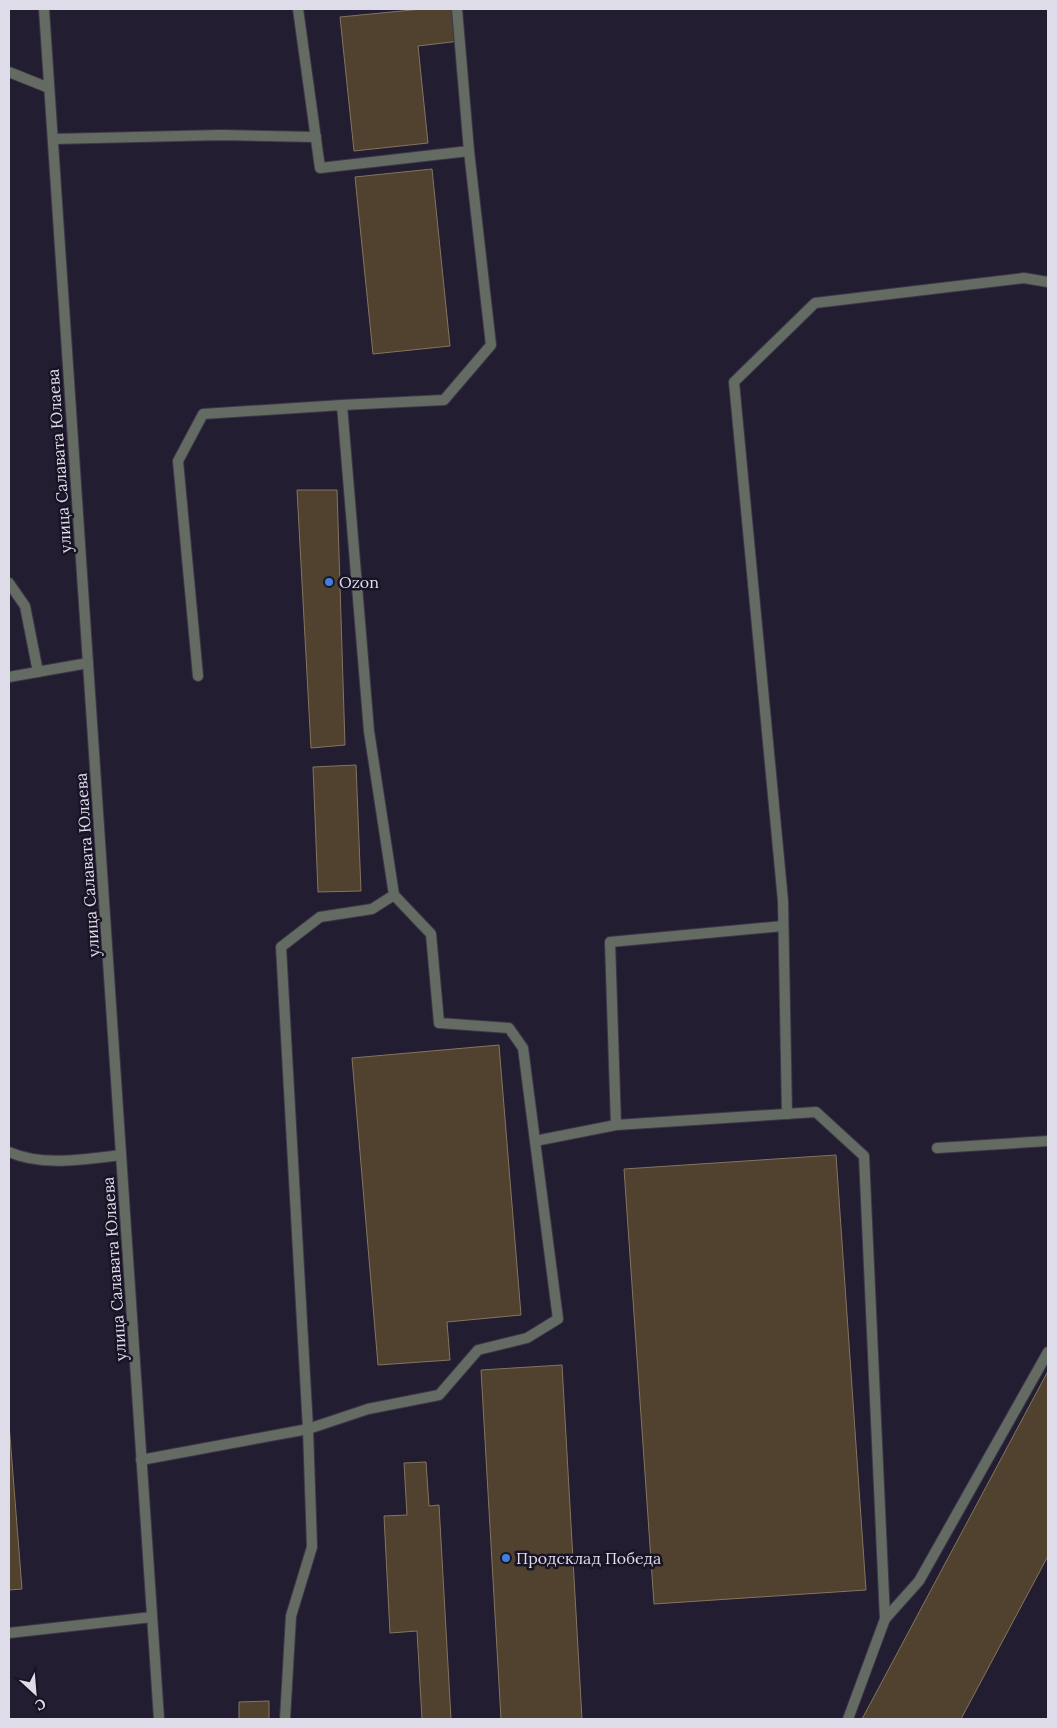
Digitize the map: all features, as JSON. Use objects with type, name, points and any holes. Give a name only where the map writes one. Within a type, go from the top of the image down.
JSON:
[{"type":"street","name":"улица Салавата Юлаева","points":[[44,9],[159,1719]]},
{"type":"street","points":[[298,9],[320,168],[469,151]]},
{"type":"street","points":[[198,676],[178,461],[203,414],[444,400],[491,345],[469,151],[457,9]]},
{"type":"street","points":[[9,72],[49,88]]},
{"type":"street","points":[[53,139],[221,135],[316,137]]},
{"type":"street","points":[[787,1114],[784,926],[734,382],[815,303],[1024,278],[1048,282]]},
{"type":"street","points":[[142,1460],[308,1429],[368,1409],[439,1395],[478,1350],[527,1338],[558,1319],[523,1048],[508,1028],[439,1023],[431,934],[394,895],[369,731],[342,405]]},
{"type":"street","points":[[9,583],[25,606],[38,672]]},
{"type":"street","points":[[9,677],[88,663]]},
{"type":"street","points":[[285,1719],[291,1616],[312,1547],[308,1429],[281,947],[320,917],[372,909],[394,895]]},
{"type":"street","points":[[616,1125],[610,942],[784,926]]},
{"type":"street","points":[[535,1141],[616,1125],[816,1112],[864,1156],[885,1619]]},
{"type":"street","points":[[937,1148],[1048,1141]]},
{"type":"street","points":[[9,1152],[20,1157],[71,1161],[121,1155]]},
{"type":"street","points":[[848,1719],[885,1619],[919,1581],[1048,1352]]},
{"type":"street","points":[[9,1633],[152,1617]]},
{"type":"building","points":[[422,9],[457,9],[460,41],[418,46],[428,143],[354,151],[340,17]]},
{"type":"building","points":[[432,169],[450,346],[373,354],[355,177]]},
{"type":"building","points":[[297,490],[337,490],[345,745],[311,748]]},
{"type":"building","points":[[356,765],[361,891],[318,892],[313,767]]},
{"type":"building","points":[[499,1045],[521,1315],[447,1322],[450,1360],[378,1365],[352,1058]]},
{"type":"building","points":[[836,1155],[866,1590],[654,1604],[624,1169]]},
{"type":"building","points":[[562,1365],[582,1719],[501,1719],[481,1370]]},
{"type":"building","points":[[1048,1371],[1048,1556],[961,1719],[862,1719]]},
{"type":"building","points":[[9,1424],[22,1589],[9,1590]]},
{"type":"building","points":[[426,1462],[429,1506],[439,1505],[451,1719],[422,1719],[417,1631],[390,1633],[384,1516],[407,1515],[404,1463]]},
{"type":"building","points":[[269,1701],[269,1719],[239,1719],[239,1702]]},
{"type":"place","name":"Ozon","points":[[329,582]]},
{"type":"place","name":"Продсклад Победа","points":[[506,1558]]}]
